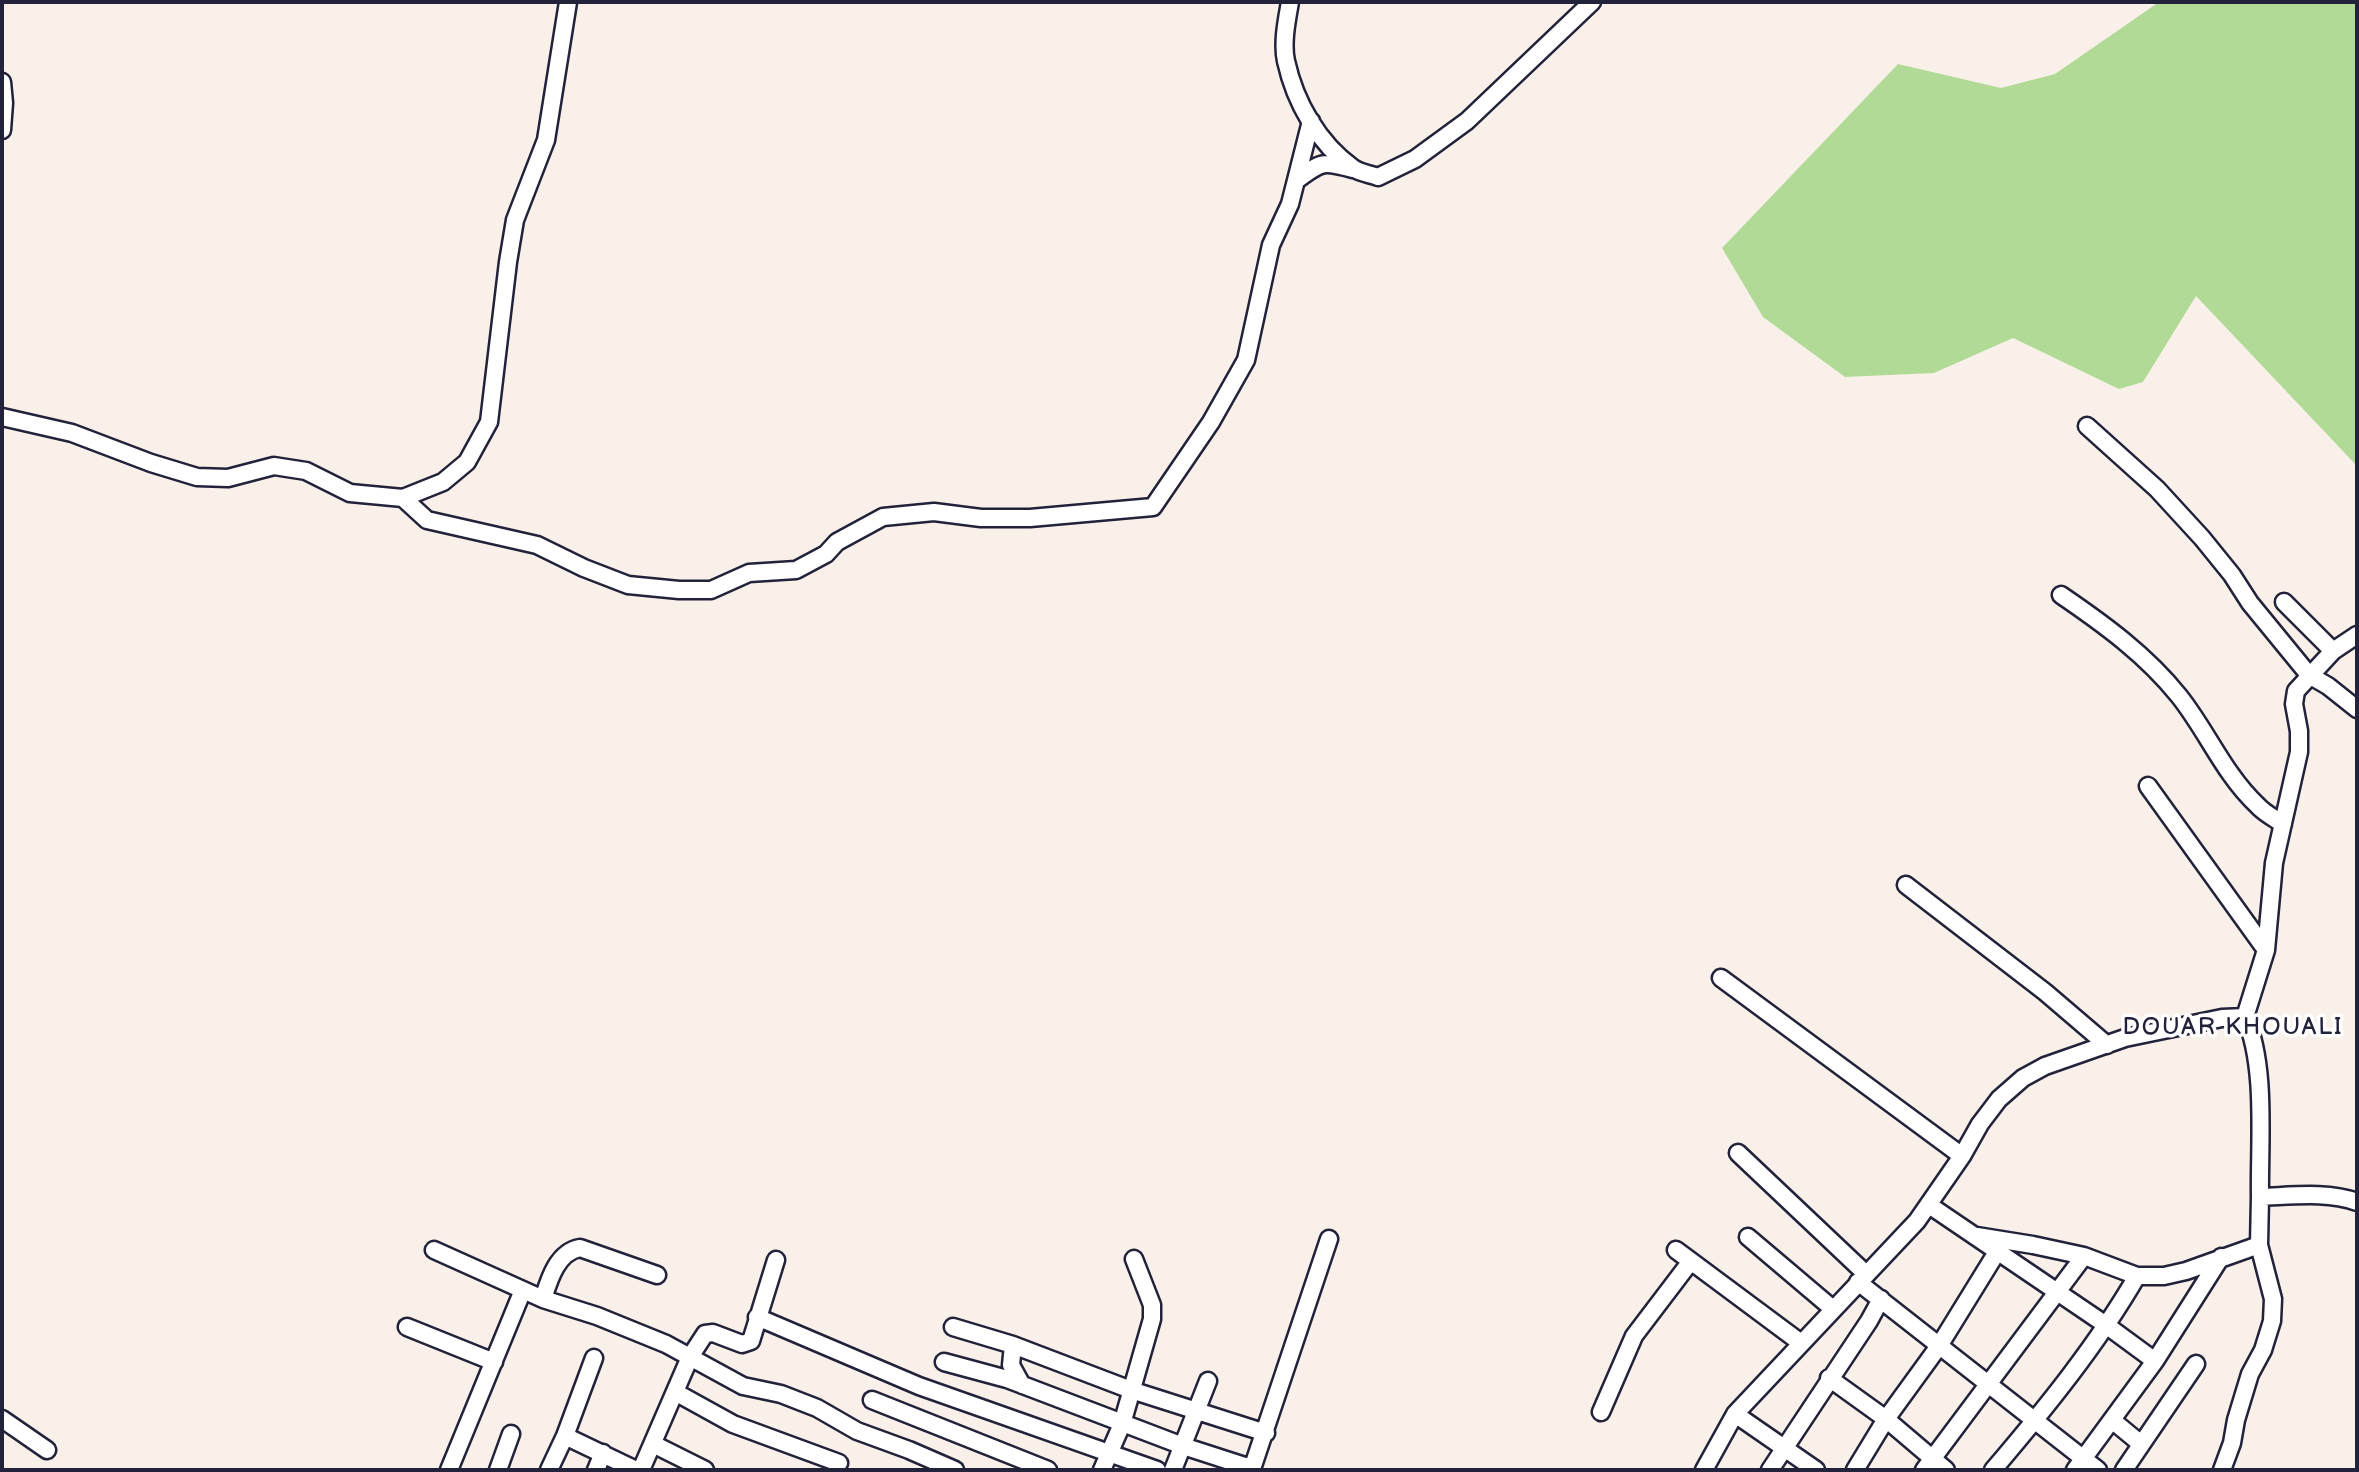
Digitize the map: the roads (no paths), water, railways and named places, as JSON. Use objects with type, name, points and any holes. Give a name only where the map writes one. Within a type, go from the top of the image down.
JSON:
[{"type":"street","points":[[1290,2],[1285,58],[1301,108],[1331,149],[1355,169]]},
{"type":"street","points":[[1297,180],[1317,164],[1334,164],[1378,177],[1415,159],[1467,121],[1592,2]]},
{"type":"street","points":[[2,417],[72,433],[151,464],[197,477],[228,478],[274,466],[306,471],[350,493],[402,498],[443,482],[467,462],[489,422],[515,220],[546,140],[568,3]]},
{"type":"street","points":[[2,82],[2,130]]},
{"type":"street","points":[[402,498],[427,520],[537,545],[584,568],[628,585],[679,590],[711,590],[749,573],[796,570],[826,554],[837,542],[883,517],[934,512],[981,518],[1030,518],[1153,507],[1211,422],[1246,360],[1271,244],[1290,204],[1311,121]]},
{"type":"street","points":[[2087,426],[2157,489],[2202,538],[2232,575],[2249,603],[2309,676],[2328,686],[2357,709]]},
{"type":"street","points":[[2061,595],[2122,638],[2142,656],[2180,697],[2217,755],[2245,792],[2258,807],[2283,824]]},
{"type":"street","points":[[2284,602],[2333,651]]},
{"type":"street","points":[[2222,1470],[2250,1374],[2263,1350],[2272,1321],[2273,1299],[2259,1245],[2259,1080],[2252,1033],[2245,1017],[2266,950],[2274,863],[2299,752],[2299,730],[2294,704],[2296,691],[2333,651],[2357,636]]},
{"type":"street","points":[[2148,786],[2266,950]]},
{"type":"street","points":[[1906,885],[2045,992],[2107,1045]]},
{"type":"street","points":[[1721,978],[1962,1156]]},
{"type":"street","points":[[1704,1470],[1735,1414],[1929,1205],[1980,1124],[1999,1099],[2023,1078],[2045,1066],[2125,1038],[2222,1018],[2245,1017]]},
{"type":"street","points":[[1738,1153],[1881,1299],[2036,1420],[2079,1464],[2098,1470]]},
{"type":"street","points":[[2260,1197],[2313,1196],[2346,1198],[2357,1202]]},
{"type":"street","points":[[1929,1205],[2155,1361]]},
{"type":"street","points":[[1973,1236],[2084,1256],[2137,1276],[2164,1276],[2186,1271],[2259,1245]]},
{"type":"street","points":[[1748,1237],[1833,1309]]},
{"type":"street","points":[[944,1362],[1022,1385],[1183,1447],[1253,1466],[1329,1239]]},
{"type":"street","points":[[543,1299],[559,1262],[573,1249],[580,1248],[657,1275]]},
{"type":"street","points":[[434,1250],[543,1299],[597,1316],[666,1344],[743,1386],[781,1394],[817,1408],[857,1431],[955,1470]]},
{"type":"street","points":[[1676,1250],[1801,1343]]},
{"type":"street","points":[[1854,1470],[1886,1419],[1939,1346],[1997,1252]]},
{"type":"street","points":[[1928,1464],[2084,1256]]},
{"type":"street","points":[[2079,1464],[2155,1361],[2221,1257]]},
{"type":"street","points":[[1102,1470],[1122,1424],[1152,1318],[1152,1305],[1134,1259]]},
{"type":"street","points":[[565,1436],[639,1470],[690,1357],[705,1334],[713,1333],[746,1344],[751,1341],[776,1260]]},
{"type":"street","points":[[1601,1412],[1634,1336],[1690,1261]]},
{"type":"street","points":[[1993,1470],[2036,1420],[2106,1325],[2137,1276]]},
{"type":"street","points":[[449,1470],[523,1290]]},
{"type":"street","points":[[1770,1470],[1881,1299]]},
{"type":"street","points":[[757,1317],[919,1386],[1157,1470]]},
{"type":"street","points":[[407,1327],[494,1362]]},
{"type":"street","points":[[953,1327],[1013,1345],[1131,1390],[1266,1433]]},
{"type":"street","points":[[1013,1345],[1011,1365],[1022,1385]]},
{"type":"street","points":[[549,1470],[565,1436],[594,1358]]},
{"type":"street","points":[[2124,1470],[2196,1364]]},
{"type":"street","points":[[1829,1378],[1886,1419],[1928,1464],[1946,1470]]},
{"type":"street","points":[[1173,1470],[1208,1381]]},
{"type":"street","points":[[675,1392],[733,1424],[839,1462]]},
{"type":"street","points":[[872,1400],[1048,1470]]},
{"type":"street","points":[[1735,1414],[1816,1470]]},
{"type":"street","points":[[2,1419],[47,1450]]},
{"type":"street","points":[[2112,1420],[2141,1444]]},
{"type":"street","points":[[498,1470],[511,1434]]},
{"type":"street","points":[[653,1444],[705,1470]]},
{"type":"street","points":[[596,1470],[603,1453]]},
{"type":"district","name":"DOUAR KHOUALI","points":[[2233,1028]]}]
